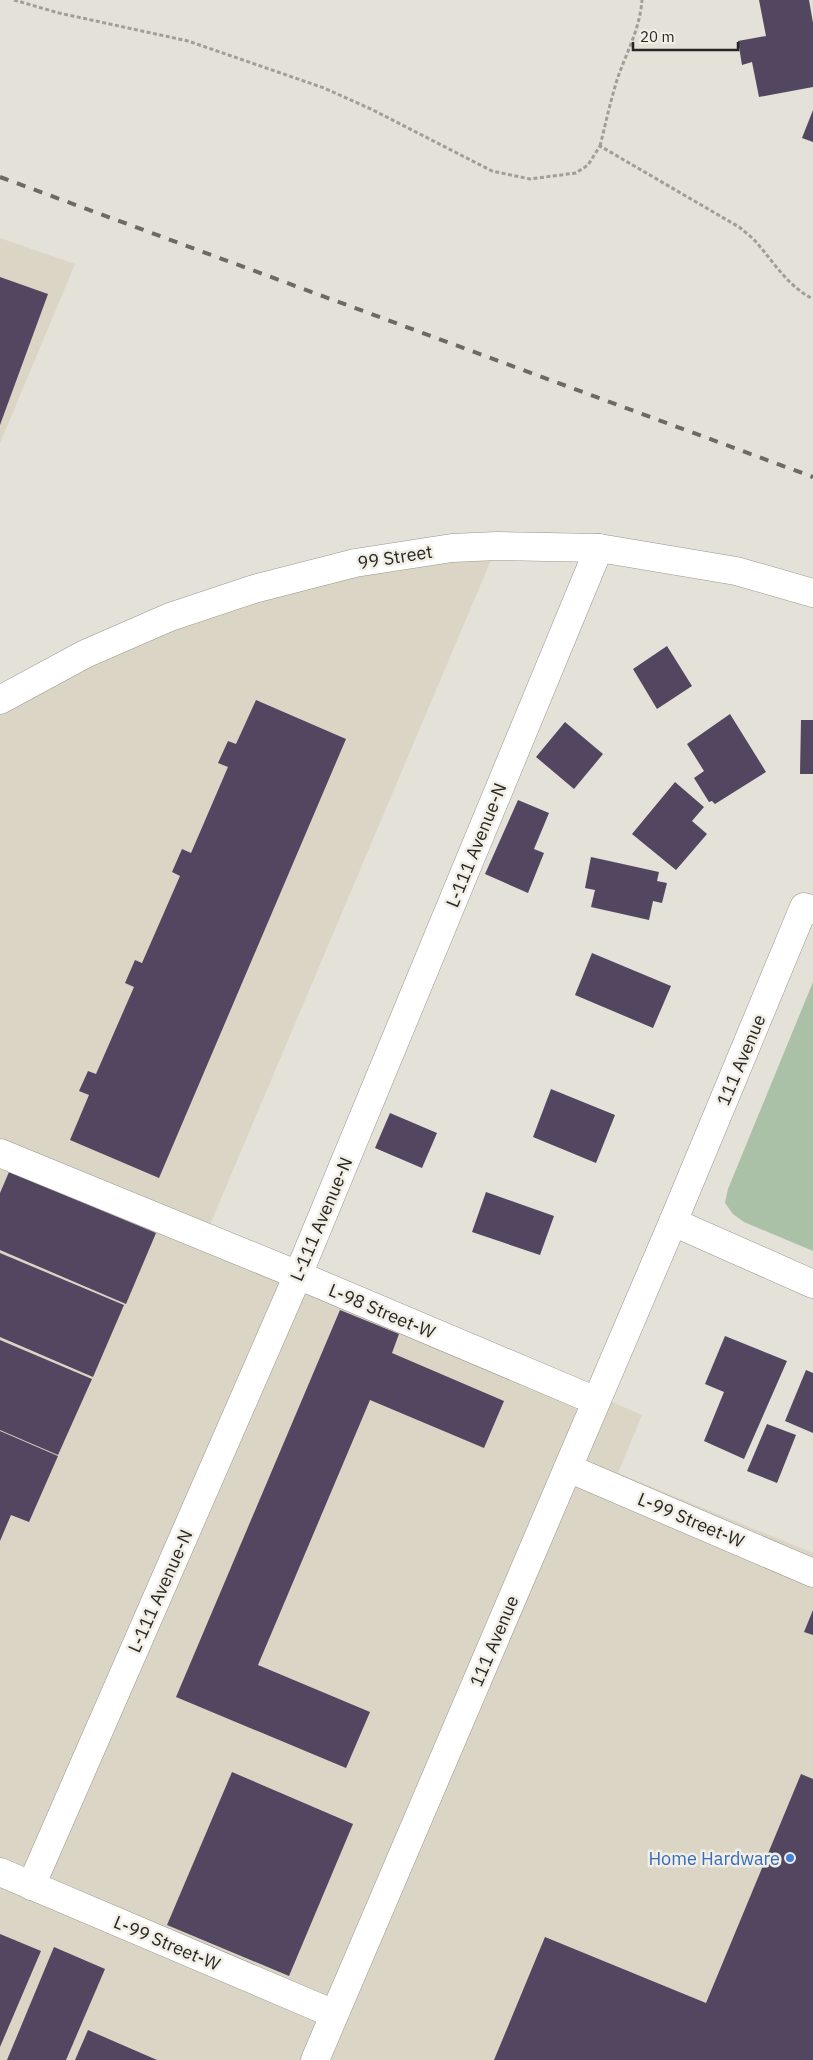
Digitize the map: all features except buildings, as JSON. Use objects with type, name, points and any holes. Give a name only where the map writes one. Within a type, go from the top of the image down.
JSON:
[{"type":"street","name":"99 Street","points":[[0,700],[85,654],[170,617],[254,589],[346,566],[452,548],[497,546],[599,548],[736,571],[813,593]]},
{"type":"street","name":"L-111 Avenue-N","points":[[31,1886],[298,1275],[599,548]]},
{"type":"street","name":"111 Avenue","points":[[315,2060],[673,1222],[804,907],[813,910]]},
{"type":"street","name":"L-98 Street-W","points":[[0,1153],[298,1275],[596,1401]]},
{"type":"street","points":[[673,1222],[813,1284]]},
{"type":"street","name":"L-99 Street-W","points":[[568,1468],[813,1573]]},
{"type":"street","name":"L-99 Street-W","points":[[0,1872],[334,2014]]},
{"type":"path","points":[[14,0],[59,13],[188,40],[315,85],[373,110],[492,171],[530,179],[576,173],[588,165],[600,146],[617,82],[636,34],[642,0]]},
{"type":"path","points":[[600,146],[739,227],[756,241],[778,272],[802,294],[813,299]]},
{"type":"shaded area","points":[[0,238],[75,264],[0,443]]},
{"type":"shaded area","points":[[497,546],[209,1227],[642,1415],[618,1473],[813,1553],[813,2060],[0,2060],[0,700],[170,617]]},
{"type":"green space","points":[[813,982],[813,1251],[744,1222],[733,1214],[725,1203],[728,1189]]},
{"type":"railway","points":[[0,177],[813,477]]},
{"type":"place","name":"Home Hardware","points":[[790,1858]]}]
